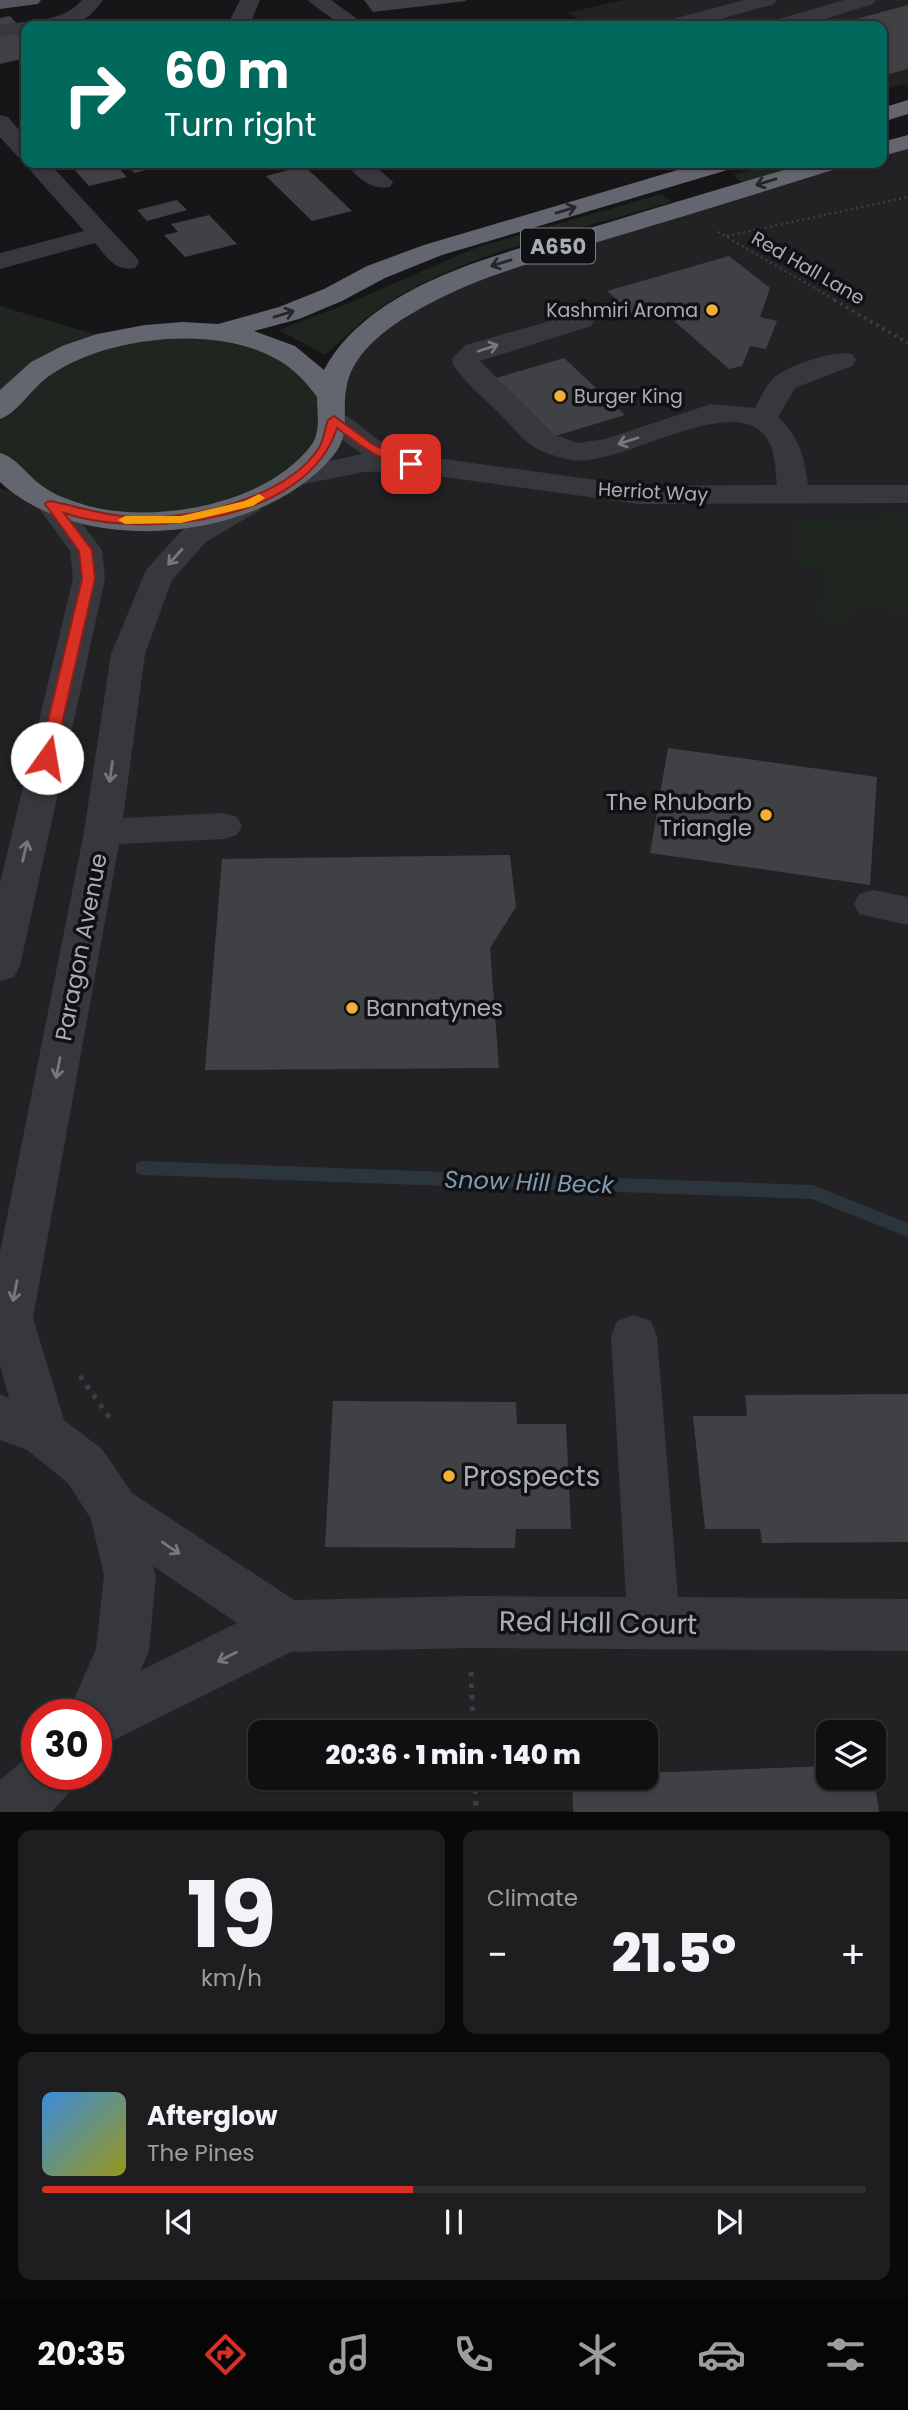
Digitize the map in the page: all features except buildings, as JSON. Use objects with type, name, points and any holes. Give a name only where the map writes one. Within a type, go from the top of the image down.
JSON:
[{"type":"highway","points":[[887,113],[908,107]]},
{"type":"highway","points":[[887,148],[908,142]]},
{"type":"highway","name":"A650","points":[[218,333],[289,313],[333,295],[376,272],[433,250],[709,168]]},
{"type":"highway","name":"A650","points":[[332,408],[339,368],[361,340],[390,315],[427,294],[481,270],[815,168]]},
{"type":"highway","points":[[0,489],[80,514],[133,521],[181,520],[249,503],[299,476],[325,447],[332,408],[313,370],[283,351],[252,340],[218,333],[167,331],[110,339],[63,355],[28,377],[1,408]]},
{"type":"highway","points":[[0,462],[3,468],[42,500]]},
{"type":"main road","points":[[0,3],[31,0]]},
{"type":"street","points":[[66,21],[84,13],[93,0]]},
{"type":"street","points":[[240,21],[250,0]]},
{"type":"street","points":[[317,0],[348,21]]},
{"type":"street","points":[[691,21],[767,0]]},
{"type":"street","points":[[797,21],[866,0]]},
{"type":"street","points":[[0,32],[21,28]]},
{"type":"street","points":[[0,122],[21,146]]},
{"type":"street","points":[[41,168],[126,262]]},
{"type":"street","points":[[364,168],[381,182]]},
{"type":"street","points":[[0,261],[101,234]]},
{"type":"street","points":[[581,320],[476,351],[466,358],[467,365],[542,440],[573,452],[610,447],[711,413],[735,413],[763,418],[780,434],[788,452],[794,496]]},
{"type":"street","points":[[763,418],[784,383],[842,360]]},
{"type":"street","name":"Herriot Way","points":[[332,408],[368,446],[401,462]]},
{"type":"street","name":"Herriot Way","points":[[299,476],[364,463],[401,462],[639,495],[908,494]]},
{"type":"street","points":[[0,965],[8,887],[89,579],[86,550],[42,500]]},
{"type":"street","name":"Paragon Avenue","points":[[44,1434],[10,1318],[103,832],[128,654],[157,577],[195,535],[249,503]]},
{"type":"street","points":[[103,832],[225,826]]},
{"type":"street","points":[[635,1336],[654,1625]]},
{"type":"street","points":[[0,1417],[44,1434],[85,1466],[114,1510],[130,1576],[122,1651],[101,1699]]},
{"type":"street","points":[[114,1510],[288,1626]]},
{"type":"street","name":"Red Hall Court","points":[[112,1714],[288,1626],[469,1622],[908,1625]]},
{"type":"street","points":[[2,1811],[33,1790]]},
{"type":"path","points":[[726,237],[908,197]]},
{"type":"path","name":"Red Hall Lane","points":[[715,230],[908,342]]},
{"type":"path","points":[[77,1371],[115,1426]]},
{"type":"path","points":[[476,1790],[477,1811]]},
{"type":"shaded area","points":[[623,0],[908,0],[908,83],[887,89],[887,21],[582,21],[567,13]]},
{"type":"shaded area","points":[[908,142],[908,1811],[0,1811],[0,489],[33,495],[339,367],[427,294],[662,213],[814,168],[887,168],[887,148]]},
{"type":"shaded area","points":[[758,168],[792,168],[743,183],[733,175]]},
{"type":"shaded area","points":[[662,194],[672,202],[488,256],[418,286],[386,304],[354,328],[325,355],[279,330],[478,247]]},
{"type":"shaded area","points":[[0,306],[110,339],[167,331],[283,351],[334,420],[299,476],[181,520],[80,514],[0,462]]},
{"type":"shaded area","points":[[908,515],[908,614],[854,607],[849,626],[823,619],[819,613],[824,569],[797,566],[792,520]]},
{"type":"waterway","name":"Snow Hill Beck","points":[[143,1168],[813,1192],[908,1230]]},
{"type":"slow traffic","points":[[125,520],[181,520],[259,498]]},
{"type":"place","name":"Kashmiri Aroma","points":[[712,310]]},
{"type":"place","name":"Burger King","points":[[560,396]]},
{"type":"place","name":"The Rhubarb Triangle","points":[[766,815]]},
{"type":"place","name":"Bannatynes","points":[[352,1008]]},
{"type":"place","name":"Prospects","points":[[449,1476]]},
{"type":"route","points":[[47,758],[89,579],[86,550],[51,504],[80,514],[133,521],[181,520],[249,503],[299,476],[325,447],[334,420],[368,446],[411,464]]}]
